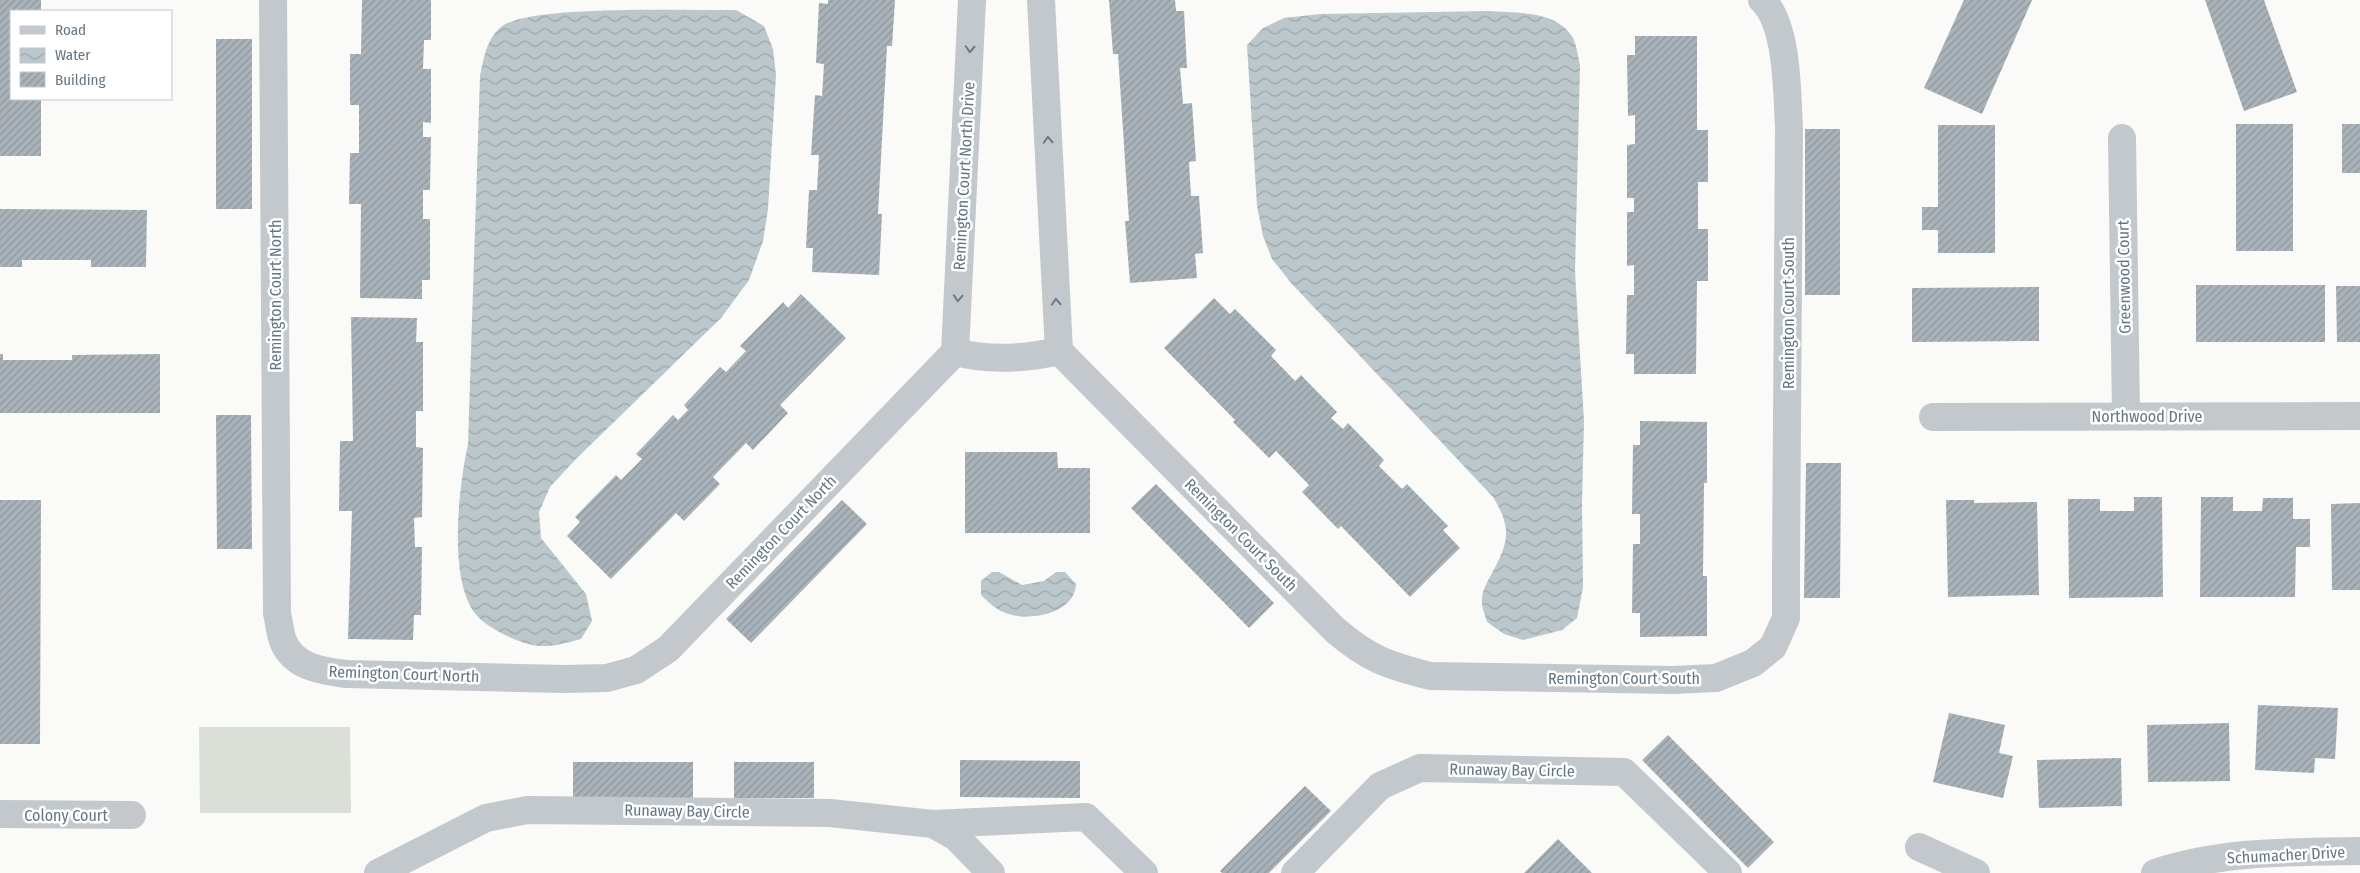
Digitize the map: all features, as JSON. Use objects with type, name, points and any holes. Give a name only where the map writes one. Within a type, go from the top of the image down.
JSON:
[{"type":"street","name":"Remington Court North","points":[[273,0],[277,613],[283,641],[294,658],[317,671],[346,674],[565,679],[607,678],[636,670],[668,649],[955,352]]},
{"type":"street","name":"Remington Court North Drive","points":[[955,352],[972,0]]},
{"type":"street","points":[[955,352],[973,357],[1004,358],[1033,356],[1059,351],[1041,0]]},
{"type":"street","name":"Remington Court South","points":[[1059,351],[1335,630],[1360,650],[1392,666],[1430,676],[1673,680],[1716,678],[1753,664],[1773,647],[1786,618],[1789,128],[1785,62],[1772,9],[1762,0]]},
{"type":"street","name":"Greenwood Court","points":[[2122,138],[2126,416]]},
{"type":"street","name":"Northwood Drive","points":[[1933,417],[2360,416]]},
{"type":"street","name":"Runaway Bay Circle","points":[[1295,873],[1380,786],[1420,768],[1624,772],[1728,873]]},
{"type":"street","name":"Runaway Bay Circle","points":[[378,873],[486,818],[528,810],[830,813],[933,824],[956,837],[991,873]]},
{"type":"street","name":"Colony Court","points":[[0,814],[132,815]]},
{"type":"street","points":[[933,824],[1086,817],[1144,873]]},
{"type":"street","points":[[1919,847],[1976,873]]},
{"type":"street","name":"Schumacher Drive","points":[[2155,873],[2181,864],[2221,857],[2274,853],[2360,852]]},
{"type":"shaded area","points":[[199,727],[350,727],[351,813],[200,813]]},
{"type":"water","points":[[612,10],[736,10],[764,26],[773,49],[776,75],[768,209],[763,241],[749,280],[721,318],[576,459],[550,487],[539,512],[541,538],[586,594],[592,621],[581,639],[551,646],[534,645],[516,640],[492,628],[474,612],[466,596],[458,554],[461,483],[468,444],[480,76],[486,50],[492,38],[501,27],[517,20],[543,15]]},
{"type":"water","points":[[1488,11],[1523,13],[1557,22],[1573,38],[1580,65],[1575,271],[1584,421],[1582,502],[1583,587],[1577,618],[1562,630],[1523,640],[1504,634],[1487,622],[1483,608],[1483,592],[1498,562],[1505,544],[1506,535],[1506,526],[1493,497],[1292,284],[1272,259],[1263,236],[1257,206],[1247,45],[1263,28],[1284,18],[1320,14]]},
{"type":"water","points":[[992,572],[999,572],[1022,585],[1044,581],[1056,572],[1065,572],[1076,584],[1074,594],[1059,609],[1049,613],[1038,616],[1016,616],[999,610],[981,595],[981,581]]},
{"type":"building","points":[[0,0],[41,0],[41,10],[10,10],[10,100],[41,100],[41,156],[0,156]]},
{"type":"building","points":[[362,0],[431,0],[431,40],[424,40],[423,69],[431,69],[431,123],[423,122],[423,137],[431,137],[430,190],[423,190],[423,219],[430,219],[430,280],[422,280],[422,299],[360,298],[361,204],[349,204],[350,153],[359,153],[359,105],[350,105],[350,54],[361,54]]},
{"type":"building","points":[[828,0],[895,0],[892,46],[887,46],[878,214],[882,214],[879,275],[812,272],[813,248],[806,248],[809,190],[817,190],[819,155],[811,155],[815,95],[822,96],[824,64],[816,63],[819,3],[828,4]]},
{"type":"building","points":[[1109,0],[1175,0],[1176,11],[1184,11],[1187,68],[1180,68],[1183,104],[1192,103],[1196,161],[1189,162],[1191,196],[1199,196],[1203,253],[1195,254],[1197,278],[1130,283],[1125,221],[1129,221],[1118,54],[1113,54]]},
{"type":"building","points":[[1964,0],[2032,0],[1982,114],[1924,88]]},
{"type":"building","points":[[2205,0],[2264,0],[2297,92],[2244,111]]},
{"type":"building","points":[[1635,36],[1697,36],[1697,130],[1708,130],[1708,182],[1698,182],[1698,229],[1708,229],[1708,281],[1697,281],[1696,374],[1634,374],[1634,354],[1626,354],[1627,295],[1634,295],[1634,265],[1627,266],[1627,212],[1634,212],[1634,198],[1627,198],[1627,145],[1635,144],[1635,115],[1628,116],[1627,55],[1635,55]]},
{"type":"building","points":[[216,39],[252,39],[252,209],[216,209]]},
{"type":"building","points":[[2236,124],[2293,124],[2293,251],[2236,251]]},
{"type":"building","points":[[2342,124],[2360,124],[2360,173],[2342,173]]},
{"type":"building","points":[[1938,125],[1995,125],[1995,253],[1938,253],[1938,230],[1922,230],[1922,207],[1938,207]]},
{"type":"building","points":[[1805,129],[1840,129],[1840,295],[1805,295]]},
{"type":"building","points":[[0,209],[147,210],[146,267],[91,267],[91,260],[22,260],[22,267],[0,267]]},
{"type":"building","points":[[2196,285],[2325,285],[2325,342],[2196,342]]},
{"type":"building","points":[[2336,286],[2360,286],[2360,342],[2337,342]]},
{"type":"building","points":[[2039,287],[2039,341],[1912,342],[1912,288]]},
{"type":"building","points":[[801,294],[846,338],[780,405],[788,413],[753,450],[746,443],[713,477],[720,484],[684,521],[676,513],[611,579],[567,536],[580,522],[575,517],[616,475],[621,480],[642,459],[636,454],[673,415],[678,420],[688,410],[684,405],[720,367],[726,372],[746,351],[740,346],[783,302],[788,308]]},
{"type":"building","points":[[1214,298],[1230,314],[1235,309],[1276,350],[1271,356],[1295,381],[1301,375],[1337,412],[1331,418],[1343,429],[1348,423],[1384,460],[1379,466],[1402,489],[1407,484],[1448,526],[1443,530],[1460,548],[1410,597],[1341,526],[1338,529],[1302,492],[1309,485],[1276,451],[1269,458],[1233,422],[1235,420],[1164,348]]},
{"type":"building","points":[[351,317],[417,318],[416,342],[423,342],[423,411],[416,411],[416,447],[423,448],[422,517],[414,518],[415,547],[422,547],[421,615],[414,615],[413,640],[348,639],[352,511],[339,511],[340,441],[353,441]]},
{"type":"building","points":[[0,354],[3,354],[3,360],[72,360],[72,355],[160,354],[160,413],[0,413]]},
{"type":"building","points":[[216,415],[251,415],[252,549],[217,549]]},
{"type":"building","points":[[1640,421],[1707,422],[1707,483],[1704,483],[1703,576],[1707,576],[1707,636],[1640,637],[1640,613],[1632,613],[1633,544],[1640,544],[1640,514],[1632,514],[1633,445],[1640,445]]},
{"type":"building","points":[[965,452],[1057,452],[1058,468],[1090,468],[1090,533],[965,533]]},
{"type":"building","points":[[1806,463],[1841,463],[1840,598],[1804,598]]},
{"type":"building","points":[[1156,484],[1274,603],[1249,628],[1131,508]]},
{"type":"building","points":[[2134,497],[2162,497],[2163,597],[2069,598],[2068,499],[2100,499],[2100,511],[2134,511]]},
{"type":"building","points":[[2201,497],[2233,497],[2233,511],[2262,511],[2263,498],[2293,498],[2293,519],[2310,519],[2310,547],[2296,547],[2295,597],[2200,597]]},
{"type":"building","points":[[0,500],[41,500],[40,744],[0,744]]},
{"type":"building","points":[[842,500],[867,524],[751,643],[726,619]]},
{"type":"building","points":[[1946,500],[1974,500],[1974,503],[2037,502],[2039,595],[1948,597]]},
{"type":"building","points":[[2360,503],[2360,590],[2332,590],[2331,504]]},
{"type":"building","points":[[2258,705],[2338,708],[2335,759],[2315,758],[2314,773],[2255,770]]},
{"type":"building","points":[[1949,713],[2005,725],[1999,753],[2013,756],[2003,798],[1933,782]]},
{"type":"building","points":[[2229,723],[2230,781],[2148,782],[2147,725]]},
{"type":"building","points":[[1668,735],[1774,842],[1748,868],[1642,760]]},
{"type":"building","points":[[2121,758],[2122,806],[2039,808],[2037,760]]},
{"type":"building","points":[[960,760],[1080,761],[1080,798],[960,797]]},
{"type":"building","points":[[573,762],[693,762],[693,799],[573,798]]},
{"type":"building","points":[[734,762],[814,762],[814,798],[734,798]]},
{"type":"building","points":[[1305,786],[1331,811],[1269,873],[1222,873],[1220,871]]},
{"type":"building","points":[[1558,839],[1592,873],[1524,873]]}]
